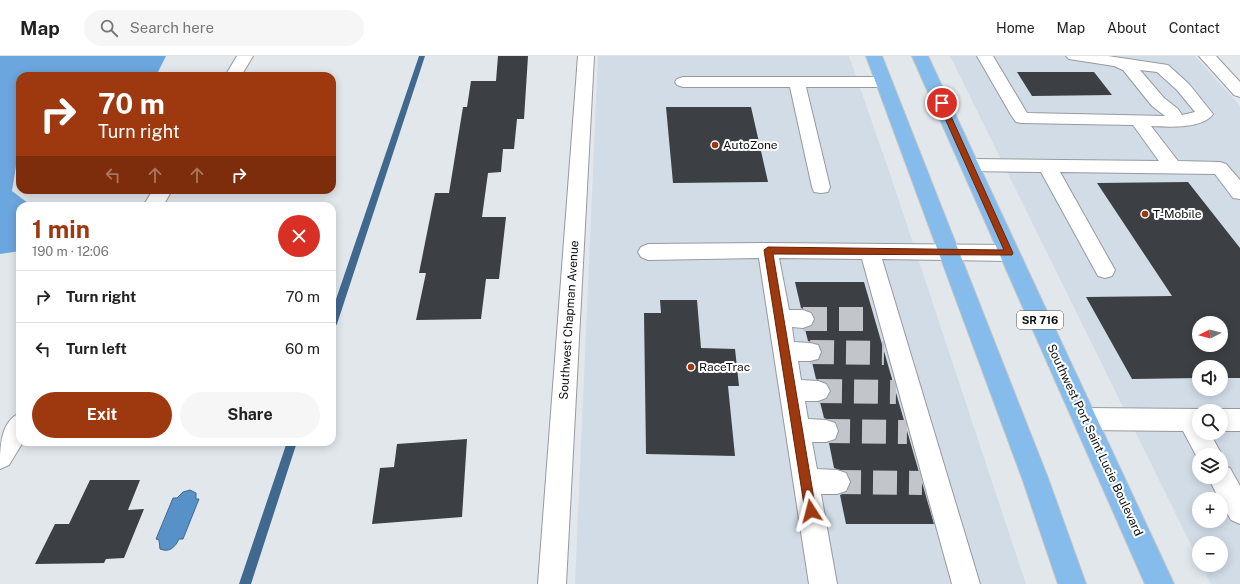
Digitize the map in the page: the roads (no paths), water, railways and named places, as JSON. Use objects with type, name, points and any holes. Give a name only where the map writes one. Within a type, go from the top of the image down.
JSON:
[{"type":"main road","points":[[874,56],[1032,471],[1072,584]]},
{"type":"main road","name":"Southwest Port Saint Lucie Boulevard","points":[[920,56],[1160,584]]},
{"type":"street","points":[[235,72],[245,56]]},
{"type":"street","name":"Southwest Chapman Avenue","points":[[552,584],[586,56]]},
{"type":"street","points":[[985,56],[1022,118],[1138,120],[1175,116],[1198,119],[1205,114],[1183,87],[1162,68],[1122,64],[1074,56]]},
{"type":"street","points":[[1207,56],[1240,92]]},
{"type":"street","points":[[1122,64],[1155,76],[1179,105],[1175,116]]},
{"type":"street","points":[[683,82],[884,82]]},
{"type":"street","points":[[797,82],[821,187]]},
{"type":"street","points":[[1138,120],[1173,167]]},
{"type":"street","points":[[970,165],[1220,168],[1240,193]]},
{"type":"street","points":[[1047,166],[1105,270]]},
{"type":"street","points":[[648,252],[768,250],[1009,253]]},
{"type":"street","points":[[768,250],[823,584]]},
{"type":"street","points":[[870,252],[882,320],[930,484],[966,584]]},
{"type":"street","points":[[779,318],[803,319]]},
{"type":"street","points":[[785,351],[810,352]]},
{"type":"street","points":[[791,390],[818,391]]},
{"type":"street","points":[[1085,419],[1192,420]]},
{"type":"street","points":[[1228,420],[1240,420]]},
{"type":"street","points":[[0,457],[12,430]]},
{"type":"street","points":[[798,430],[826,431]]},
{"type":"street","points":[[806,481],[837,482]]},
{"type":"street","points":[[1225,484],[1240,512]]},
{"type":"waterway","points":[[336,312],[422,56]]},
{"type":"waterway","points":[[245,584],[291,446]]},
{"type":"tunnel","points":[[803,319],[875,319]]},
{"type":"tunnel","points":[[810,352],[884,353]]},
{"type":"tunnel","points":[[818,391],[896,392]]},
{"type":"tunnel","points":[[826,431],[907,432]]},
{"type":"tunnel","points":[[837,482],[922,483]]},
{"type":"place","name":"AutoZone","points":[[715,145]]},
{"type":"place","name":"T-Mobile","points":[[1145,214]]},
{"type":"place","name":"RaceTrac","points":[[691,367]]}]
